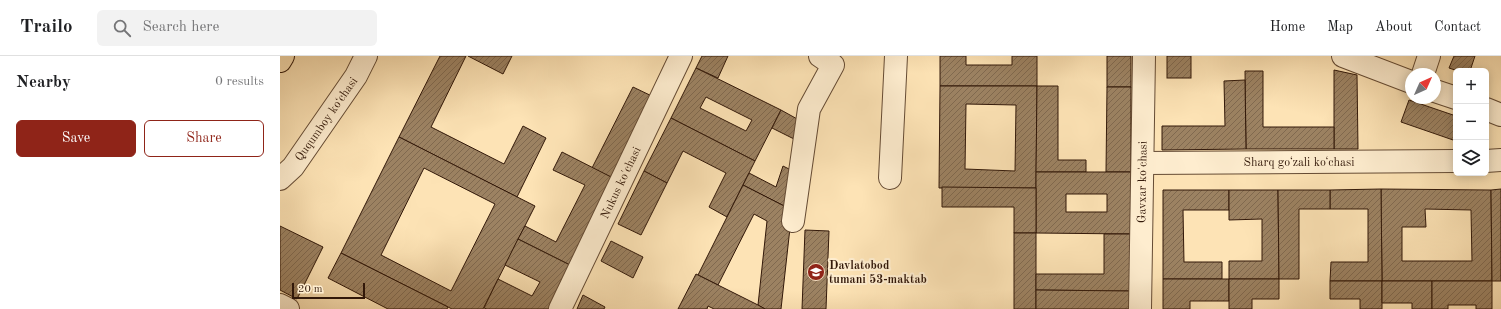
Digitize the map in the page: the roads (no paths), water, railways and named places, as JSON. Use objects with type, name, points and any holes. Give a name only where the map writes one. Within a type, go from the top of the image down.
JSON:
[{"type":"main road","points":[[280,61],[283,56]]},
{"type":"street","name":"Ququmboy koʻchasi","points":[[280,179],[293,167],[356,76],[366,56]]},
{"type":"street","name":"Nukus ko'chasi","points":[[560,309],[681,56]]},
{"type":"street","points":[[793,221],[809,110],[832,65],[820,56]]},
{"type":"street","points":[[890,178],[896,56]]},
{"type":"street","name":"Gavxar ko'chasi","points":[[1140,309],[1144,56]]},
{"type":"street","points":[[1343,56],[1405,80]]},
{"type":"street","points":[[1425,68],[1429,56]]},
{"type":"street","points":[[1441,93],[1453,97]]},
{"type":"street","points":[[1489,111],[1501,115]]},
{"type":"street","points":[[1489,160],[1501,160]]},
{"type":"street","name":"Sharq goʻzali koʻchasi","points":[[1143,163],[1453,161]]},
{"type":"street","points":[[280,305],[288,309]]},
{"type":"place","name":"Davlatobod tumani 53-maktab","points":[[816,272]]}]
